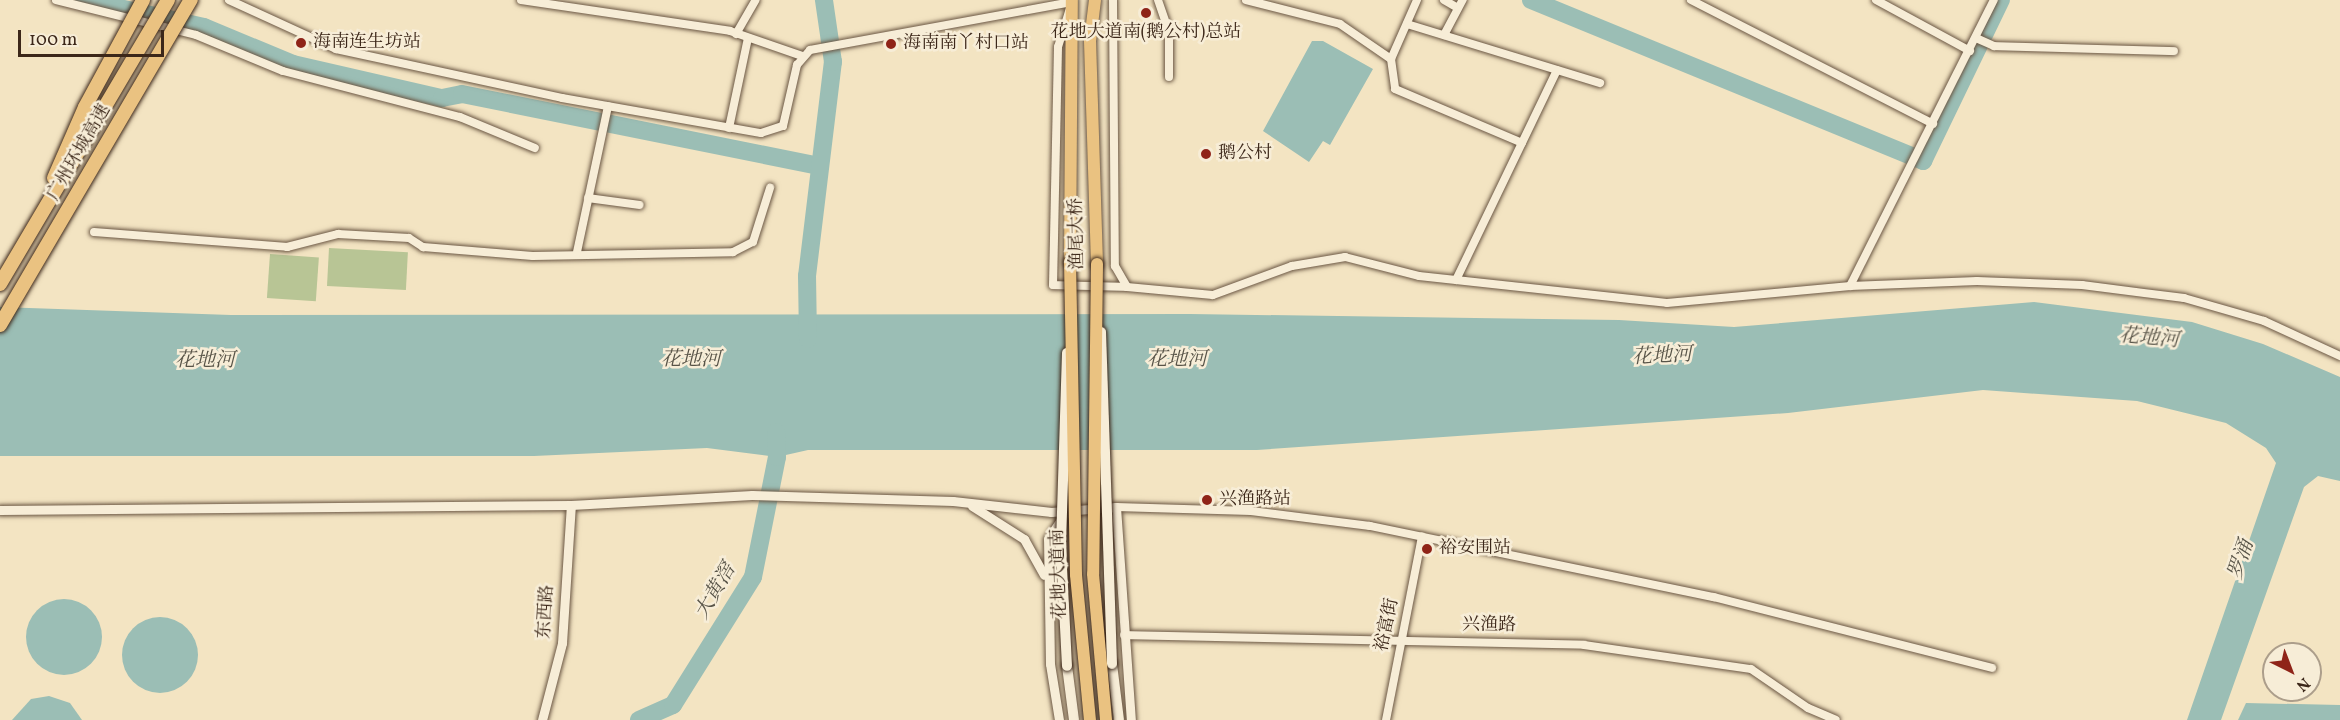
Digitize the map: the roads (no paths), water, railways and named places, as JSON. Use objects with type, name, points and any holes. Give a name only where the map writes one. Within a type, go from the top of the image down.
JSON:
[{"type":"highway","points":[[15,258],[85,107],[143,0]]},
{"type":"highway","name":"广州环城高速","points":[[0,284],[168,0]]},
{"type":"highway","name":"广州环城高速","points":[[0,325],[191,0]]},
{"type":"main road","name":"渔尾大桥","points":[[1092,427],[1097,264],[1090,41],[1095,0]]},
{"type":"main road","name":"花地大道南","points":[[1072,1],[1074,40],[1071,262],[1076,426],[1076,574],[1090,720]]},
{"type":"main road","points":[[1071,262],[1061,529],[1067,666],[1074,720]]},
{"type":"main road","points":[[1097,264],[1112,664],[1119,720]]},
{"type":"main road","name":"花地大道南","points":[[1092,427],[1093,573],[1107,720]]},
{"type":"street","points":[[56,0],[196,35],[283,71],[460,117],[535,148]]},
{"type":"street","points":[[229,0],[336,49],[608,106],[761,133],[783,126],[802,56],[810,50],[1072,1],[1058,47],[1053,285],[1127,287],[1213,296],[1292,266],[1345,258],[1456,280],[1667,303],[1850,286],[1977,281],[2082,285],[2184,298],[2264,321],[2340,356]]},
{"type":"street","points":[[521,0],[736,34],[802,56]]},
{"type":"street","points":[[736,34],[756,0]]},
{"type":"street","points":[[1113,0],[1115,266],[1127,287]]},
{"type":"street","points":[[1158,0],[1169,32],[1169,77]]},
{"type":"street","points":[[1246,0],[1340,24],[1391,59]]},
{"type":"street","points":[[1417,0],[1391,59],[1395,90],[1522,143]]},
{"type":"street","points":[[1444,0],[1461,4],[1444,35]]},
{"type":"street","points":[[1691,0],[1933,124]]},
{"type":"street","points":[[1876,0],[1970,51]]},
{"type":"street","points":[[1850,286],[1920,152],[1994,0]]},
{"type":"street","points":[[1407,24],[1600,83]]},
{"type":"street","points":[[729,128],[748,38]]},
{"type":"street","points":[[1976,38],[1994,46],[2174,51]]},
{"type":"street","points":[[1456,280],[1557,70]]},
{"type":"street","points":[[577,252],[608,106]]},
{"type":"street","points":[[94,232],[287,247],[338,234],[409,238],[423,247],[532,256],[577,252],[733,252],[753,242],[770,188]]},
{"type":"street","points":[[588,198],[640,205]]},
{"type":"street","points":[[0,510],[571,505],[752,495],[953,501],[1070,512],[1116,507],[1285,514],[1422,537],[1714,597],[1992,668]]},
{"type":"street","points":[[953,501],[987,512],[1024,540],[1041,565],[1048,590]]},
{"type":"street","name":"东西路","points":[[542,720],[562,644],[571,505]]},
{"type":"street","points":[[1116,507],[1131,720]]},
{"type":"street","name":"花地大道南","points":[[1059,720],[1050,664],[1048,590],[1050,532],[1070,512]]},
{"type":"street","name":"裕富街","points":[[1386,720],[1399,642],[1422,537]]},
{"type":"street","name":"兴渔路","points":[[1124,635],[1584,645],[1732,665],[1757,672],[1808,708],[1836,720]]},
{"type":"water","points":[[1312,41],[1323,41],[1373,69],[1330,145],[1323,141],[1309,162],[1263,131]]},
{"type":"water","name":"花地河","points":[[2034,302],[2192,322],[2263,344],[2340,377],[2340,481],[2318,476],[2304,487],[2221,720],[2187,720],[2276,463],[2266,448],[2226,423],[2137,401],[1983,390],[1788,413],[1257,450],[808,450],[777,457],[707,448],[534,456],[0,456],[0,307],[231,315],[1190,314],[1619,320],[1734,327]]},
{"type":"water","points":[[64,599],[78,602],[91,610],[99,623],[102,637],[99,651],[91,664],[78,672],[64,675],[50,672],[37,664],[29,651],[26,637],[29,623],[37,610],[50,602]]},
{"type":"water","points":[[160,617],[174,620],[187,628],[195,641],[198,655],[195,669],[187,682],[174,690],[160,693],[146,690],[133,682],[125,669],[122,655],[125,641],[133,628],[146,620]]},
{"type":"water","points":[[49,696],[70,703],[82,720],[12,720],[31,699]]},
{"type":"water","points":[[2246,703],[2340,705],[2340,720],[2238,720]]},
{"type":"waterway","points":[[84,0],[204,27],[293,64],[442,98],[462,94],[820,166]]},
{"type":"waterway","points":[[808,339],[807,276],[833,62],[824,0]]},
{"type":"waterway","points":[[1531,0],[1923,161],[2001,0]]},
{"type":"waterway","name":"大黄滘","points":[[639,720],[673,705],[753,577],[777,457],[776,432]]},
{"type":"place","name":"花地大道南(鹅公村)总站","points":[[1146,13]]},
{"type":"place","name":"海南连生坊站","points":[[301,43]]},
{"type":"place","name":"海南南丫村口站","points":[[891,44]]},
{"type":"place","name":"鹅公村","points":[[1206,154]]},
{"type":"place","name":"兴渔路站","points":[[1207,500]]},
{"type":"place","name":"裕安围站","points":[[1427,549]]},
{"type":"water label","name":"罗涌","points":[[2242,560]]}]
